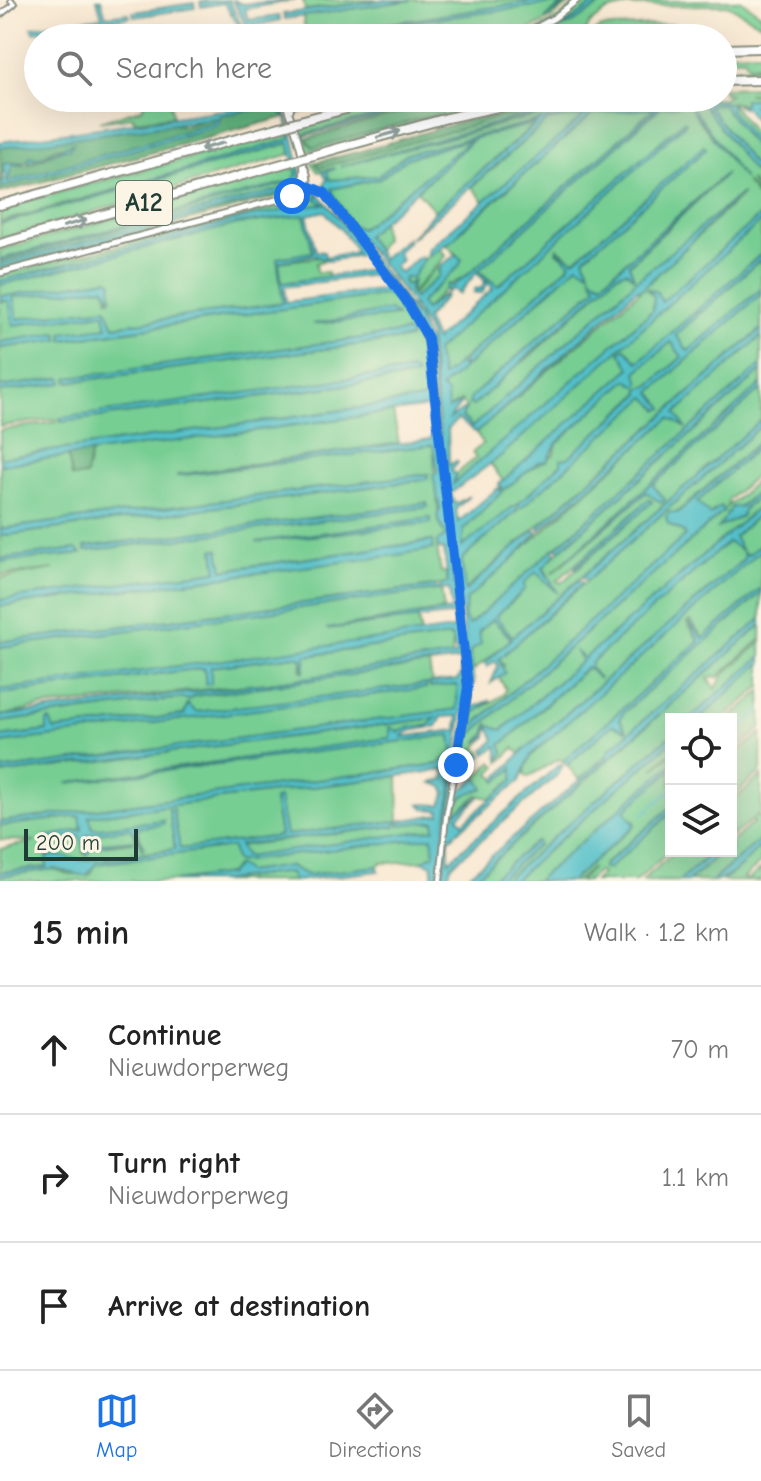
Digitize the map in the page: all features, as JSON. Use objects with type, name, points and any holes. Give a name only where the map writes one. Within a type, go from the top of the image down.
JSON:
[{"type":"highway","points":[[737,49],[761,48]]},
{"type":"highway","points":[[737,81],[761,80]]},
{"type":"highway","name":"A12","points":[[0,205],[334,112]]},
{"type":"highway","name":"A12","points":[[0,244],[475,112]]},
{"type":"main road","points":[[543,24],[577,0]]},
{"type":"main road","points":[[0,273],[295,195],[306,185],[289,112]]},
{"type":"street","points":[[0,15],[13,2]]},
{"type":"street","points":[[306,185],[325,193],[405,299],[428,338],[468,687],[440,881]]},
{"type":"green space","points":[[303,0],[383,0],[305,10]]},
{"type":"green space","points":[[412,0],[541,0],[385,24],[304,24],[303,16]]},
{"type":"green space","points":[[574,0],[540,24],[397,24],[565,2],[546,18]]},
{"type":"green space","points":[[580,0],[600,0],[567,23],[549,24]]},
{"type":"green space","points":[[740,0],[761,14],[761,24],[727,5],[628,6],[607,11],[590,24],[571,24],[605,2]]},
{"type":"green space","points":[[761,52],[761,65],[748,65],[744,58],[737,58],[737,53]]},
{"type":"green space","points":[[761,67],[761,75],[737,76],[737,68]]},
{"type":"green space","points":[[761,87],[761,93],[747,94],[761,95],[761,99],[744,99],[745,105],[737,103],[737,88]]},
{"type":"green space","points":[[737,110],[761,143],[761,150],[731,112]]},
{"type":"green space","points":[[130,112],[172,112],[173,116],[134,121],[133,117],[99,122]]},
{"type":"green space","points":[[280,112],[285,117],[0,193],[0,188],[219,124],[220,115]]},
{"type":"green space","points":[[353,112],[387,112],[303,134],[312,147],[429,112],[461,112],[307,152],[296,127]]},
{"type":"green space","points":[[401,112],[445,112],[314,147],[305,139]]},
{"type":"green space","points":[[514,112],[536,112],[498,118],[319,168],[316,164],[468,120]]},
{"type":"green space","points":[[534,112],[613,112],[544,119],[407,154],[378,176],[330,180],[327,172],[335,168],[318,172],[311,163]],"holes":[[[514,121],[341,166],[457,134]]]},
{"type":"green space","points":[[649,112],[467,275],[448,286],[425,310],[421,309],[420,303],[459,266],[459,257],[446,244],[592,114]]},
{"type":"green space","points":[[655,112],[693,112],[743,178],[696,112],[709,112],[753,172],[756,170],[713,112],[728,112],[761,156],[761,177],[756,176],[761,191],[750,180],[761,199],[746,182],[761,203],[761,215],[661,303],[657,292],[647,290],[654,296],[653,310],[453,485],[456,474],[476,458],[472,453],[483,443],[476,433],[641,290],[743,194],[637,280],[472,427],[462,416],[466,408],[461,401],[447,409],[447,394],[441,388],[464,368],[462,365],[467,366],[578,265],[590,272],[584,258],[706,147],[577,258],[573,260],[558,248],[557,252],[570,263],[568,267],[442,378],[436,350],[684,121],[498,286],[478,270]],"holes":[[[726,174],[629,265],[634,278],[626,271],[616,275],[527,359],[471,397]]]},
{"type":"green space","points":[[586,115],[485,202],[472,187],[547,121]]},
{"type":"green space","points":[[218,116],[214,123],[7,183],[12,166],[27,165],[70,146],[56,148],[39,158],[30,156],[26,162],[5,163],[0,185],[0,148],[169,123],[184,126]]},
{"type":"green space","points":[[537,122],[435,211],[417,191],[475,138]]},
{"type":"green space","points":[[291,130],[303,179],[296,192],[0,271],[0,268],[293,190],[301,177]]},
{"type":"green space","points":[[289,131],[290,140],[281,143],[0,222],[0,208]]},
{"type":"green space","points":[[472,139],[361,229],[351,224],[331,189],[379,179],[408,158]]},
{"type":"green space","points":[[290,143],[291,154],[0,239],[0,224]]},
{"type":"green space","points":[[295,167],[297,176],[287,188],[0,264],[0,261],[185,210],[0,259],[0,250]]},
{"type":"green space","points":[[309,190],[318,193],[316,197],[325,204],[251,216],[0,281],[0,275],[295,202]]},
{"type":"green space","points":[[305,215],[313,252],[278,258],[279,262],[320,257],[323,261],[316,263],[317,272],[328,272],[328,277],[280,283],[284,303],[113,326],[106,308],[17,319],[11,295],[0,296],[0,285],[237,224]],"holes":[[[108,279],[112,297],[108,299],[105,287],[16,295]]]},
{"type":"green space","points":[[382,221],[384,239],[377,251],[366,236]]},
{"type":"green space","points":[[761,221],[761,254],[698,310],[701,313],[761,259],[761,289],[688,352],[675,335],[697,316],[638,362],[625,348],[620,352],[631,368],[503,481],[490,463]]},
{"type":"green space","points":[[440,248],[446,256],[410,294],[412,281],[405,286],[404,278],[409,278],[425,258]]},
{"type":"green space","points":[[437,266],[439,276],[415,298],[411,296]]},
{"type":"green space","points":[[389,294],[420,339],[430,398],[0,458],[0,430],[57,422],[56,419],[0,426],[0,392],[62,378],[0,387],[0,348],[59,340],[57,333],[0,342],[0,302],[9,301],[13,325],[104,313],[107,327],[63,333],[64,340]],"holes":[[[406,332],[411,335],[410,338],[68,382],[68,378]],[[413,370],[417,376],[61,422],[60,419]]]},
{"type":"green space","points":[[761,294],[761,329],[464,591],[462,559],[518,510],[462,547],[464,529],[502,492],[499,484],[502,488],[554,454],[557,443],[627,380],[637,385],[636,372],[670,341],[682,357],[649,386],[639,389],[640,393],[517,505],[548,484],[646,396],[659,410],[663,407],[650,393]]},
{"type":"green space","points":[[761,336],[761,365],[469,625],[464,617],[467,599],[670,417],[686,428],[675,413]]},
{"type":"green space","points":[[761,371],[761,384],[552,573],[647,492],[661,503],[665,500],[652,485],[761,389],[761,420],[513,637],[495,616],[518,597],[523,583],[536,572],[557,592],[543,566]],"holes":[[[648,500],[652,502],[561,583],[557,581]]]},
{"type":"green space","points":[[393,412],[399,443],[176,475],[433,444],[439,522],[446,536],[437,548],[441,572],[446,572],[448,584],[0,642],[0,606],[432,549],[432,541],[222,570],[219,549],[214,550],[217,571],[0,600],[0,578],[54,569],[0,575],[0,562],[80,554],[76,549],[0,559],[0,536],[421,480],[428,474],[0,529],[0,465],[68,455],[72,477],[85,476],[91,451]],"holes":[[[427,503],[427,507],[85,550],[86,547]]]},
{"type":"green space","points":[[761,426],[761,440],[676,513],[672,526],[684,532],[685,536],[477,725],[470,728],[474,713],[504,694],[506,689],[499,678],[504,665],[499,659]]},
{"type":"green space","points":[[761,444],[761,471],[729,499],[727,507],[761,477],[761,489],[738,507],[742,511],[761,494],[761,505],[584,659],[579,656],[582,661],[502,730],[488,724],[485,735],[478,742],[485,738],[477,747],[481,753],[463,765],[467,739],[476,730],[724,511],[715,510],[710,515],[697,502]]},
{"type":"green space","points":[[91,451],[86,476],[72,477],[68,455]]},
{"type":"green space","points":[[761,512],[761,544],[520,754],[514,748],[500,762],[501,745],[588,667],[599,679],[590,667],[592,662],[728,542],[741,549],[734,537]]},
{"type":"green space","points":[[761,550],[761,588],[703,638],[691,621],[687,623],[699,641],[563,761],[559,759],[528,777],[525,775],[527,760],[544,742]]},
{"type":"green space","points":[[441,589],[444,610],[339,627],[418,617],[421,635],[0,690],[0,647]]},
{"type":"green space","points":[[761,593],[761,619],[579,780],[567,765],[612,725],[626,729],[620,720],[623,713]]},
{"type":"green space","points":[[492,619],[511,639],[473,671],[470,650],[481,644],[478,633]]},
{"type":"green space","points":[[761,625],[761,639],[718,677],[708,678],[716,689],[723,675],[761,642],[761,657],[696,713],[665,713],[665,740],[503,881],[497,881],[538,841],[489,881],[471,881]]},
{"type":"green space","points":[[449,636],[453,640],[452,656],[285,681],[41,707],[0,716],[0,694],[204,668],[206,684],[211,684],[210,667],[295,656],[302,658],[301,672],[306,656]]},
{"type":"green space","points":[[761,663],[761,686],[730,713],[706,713]]},
{"type":"green space","points":[[429,664],[432,683],[458,686],[460,700],[455,710],[0,770],[0,743],[427,686],[195,712],[187,705],[184,715],[53,730],[50,721],[47,721],[47,731],[0,737],[0,722],[182,698],[189,700],[194,696]]},
{"type":"green space","points":[[761,691],[761,728],[737,750],[737,713]]},
{"type":"green space","points":[[436,718],[427,726],[393,731],[390,738],[80,781],[451,735],[453,752],[439,764],[0,822],[0,774]]},
{"type":"green space","points":[[761,733],[761,771],[737,792],[737,785],[737,754]]},
{"type":"green space","points":[[665,747],[665,758],[653,769],[665,760],[665,770],[536,881],[513,881]]},
{"type":"green space","points":[[492,762],[497,766],[490,773],[497,781],[514,767],[513,780],[492,799],[477,795],[455,814],[458,802],[480,783],[477,777]]},
{"type":"green space","points":[[665,775],[665,812],[603,865],[603,869],[608,869],[665,818],[665,855],[636,881],[594,881],[602,874],[599,871],[587,881],[580,881],[592,868],[577,881],[571,881],[633,827],[635,822],[627,817],[625,810]]},
{"type":"green space","points":[[398,776],[399,821],[436,822],[433,832],[245,857],[238,846],[396,826],[395,821],[286,835],[278,799],[274,800],[280,836],[180,849],[173,809],[169,809],[175,849],[92,860],[46,857],[47,867],[0,872],[0,849],[36,841],[0,840],[0,826],[80,816],[84,828],[72,832],[82,837],[84,854],[93,847],[134,842],[90,844],[86,835],[130,828],[144,849],[137,828],[164,820],[93,829],[89,816]]},
{"type":"green space","points":[[761,776],[761,812],[755,817],[761,817],[761,839],[712,881],[689,881],[715,857],[737,857],[737,838],[754,822],[752,820],[737,832],[737,797]]},
{"type":"green space","points":[[429,837],[434,839],[434,854],[422,861],[380,863],[378,866],[307,875],[289,866],[247,872],[235,866],[229,874],[175,881],[0,881],[0,876],[54,869],[68,874],[90,875],[96,864],[232,847],[244,861]]},
{"type":"green space","points":[[761,846],[761,862],[744,878],[748,880],[761,869],[761,881],[723,881]]},
{"type":"green space","points":[[669,857],[707,857],[679,881],[642,881]]},
{"type":"green space","points":[[290,872],[293,881],[218,881]]},
{"type":"water","points":[[97,0],[101,0],[106,16],[128,13],[130,17],[85,24],[53,24],[102,17]]},
{"type":"water","points":[[229,0],[240,24],[224,3],[201,7],[200,2]]},
{"type":"water","points":[[233,0],[242,4],[296,0],[245,9],[248,20],[279,16],[280,20],[245,24]]},
{"type":"water","points":[[383,0],[412,0],[285,19],[283,14]]},
{"type":"water","points":[[541,0],[571,0],[545,19],[564,2],[386,24]]},
{"type":"water","points":[[600,0],[635,0],[605,2],[571,24],[564,24]]},
{"type":"water","points":[[194,3],[195,8],[134,17],[133,12]]},
{"type":"water","points":[[744,99],[761,99],[753,106],[761,114],[761,131],[747,109],[737,105],[744,105]]},
{"type":"water","points":[[209,112],[238,112],[220,115],[219,124],[214,127],[0,188],[5,177],[3,164],[26,162],[30,156],[38,158],[27,162],[12,166],[7,182],[214,123],[218,118],[0,148],[0,142]]},
{"type":"water","points":[[281,112],[284,112],[290,126],[301,177],[293,190],[0,268],[0,264],[289,187],[297,174],[289,143],[0,224],[290,139],[286,117]]},
{"type":"water","points":[[390,112],[396,112],[303,136]]},
{"type":"water","points":[[566,112],[515,119],[340,167],[514,118]]},
{"type":"water","points":[[594,112],[613,112],[592,114],[454,239],[427,257],[429,248],[585,115],[547,121],[410,239],[435,211],[537,123],[475,138],[366,236],[382,259],[407,238],[408,242],[397,252],[401,260],[394,267],[400,273],[419,257],[425,258],[411,279],[405,277],[403,281],[406,286],[413,282],[408,291],[414,298],[439,276],[440,266],[456,255],[462,259],[459,266],[420,303],[425,310],[443,295],[446,296],[426,319],[435,340],[493,288],[476,273],[459,294],[452,289],[446,293],[447,284],[453,286],[467,275],[650,112],[654,112],[478,271],[498,286],[684,121],[686,123],[436,351],[442,377],[459,363],[464,368],[441,388],[447,394],[448,409],[462,402],[448,420],[466,408],[462,417],[472,427],[637,280],[742,193],[642,289],[636,290],[476,433],[458,419],[448,429],[449,465],[458,463],[451,470],[456,475],[453,484],[653,310],[654,296],[647,288],[657,292],[662,302],[761,215],[761,221],[502,455],[451,493],[455,504],[469,496],[456,509],[458,522],[498,488],[502,492],[464,529],[462,547],[514,506],[518,510],[462,559],[465,591],[534,530],[538,532],[514,558],[467,599],[464,617],[469,625],[553,549],[556,553],[543,568],[558,593],[536,572],[524,583],[525,589],[496,616],[512,637],[579,580],[583,583],[499,659],[505,673],[491,683],[498,666],[495,661],[487,667],[485,663],[511,639],[493,619],[479,631],[481,644],[470,651],[474,684],[470,685],[429,335],[406,296],[335,205],[324,185],[327,179],[322,171],[336,168],[327,172],[330,180],[378,176],[407,154],[544,119]],"holes":[[[471,139],[361,229],[351,225],[331,189],[379,179],[408,158]]]},
{"type":"water","points":[[693,112],[696,112],[744,179]]},
{"type":"water","points":[[709,112],[713,112],[757,170],[753,172]]},
{"type":"water","points":[[728,112],[732,112],[761,150],[761,156]]},
{"type":"water","points":[[73,143],[69,149],[50,153]]},
{"type":"water","points":[[704,146],[706,149],[584,258],[590,273],[578,265],[466,366],[462,361],[568,267],[570,263],[556,249],[573,260],[577,258]]},
{"type":"water","points":[[726,173],[629,264],[634,278],[626,271],[616,275],[473,406],[469,404],[471,397],[597,287],[591,276],[602,283]]},
{"type":"water","points":[[287,183],[0,261],[0,259]]},
{"type":"water","points":[[319,194],[390,280],[418,318],[428,342],[466,688],[438,881],[434,881],[432,865],[422,861],[434,854],[432,837],[244,861],[235,861],[232,847],[96,864],[86,876],[54,869],[0,876],[0,872],[47,867],[46,857],[51,856],[101,860],[175,849],[169,809],[173,809],[180,849],[280,836],[274,799],[279,798],[286,835],[396,821],[396,826],[239,845],[245,857],[435,829],[434,821],[399,825],[398,821],[440,814],[440,810],[425,809],[420,804],[441,805],[446,792],[442,786],[432,783],[444,779],[444,770],[89,816],[93,829],[164,820],[163,824],[137,828],[142,851],[139,839],[130,828],[86,835],[90,844],[135,840],[93,847],[87,856],[80,836],[42,840],[43,837],[82,830],[80,816],[0,826],[0,822],[439,764],[453,752],[451,735],[67,783],[390,738],[390,727],[399,732],[413,726],[427,726],[436,718],[0,774],[0,770],[457,709],[457,685],[430,687],[429,683],[457,680],[461,674],[460,660],[194,696],[189,700],[182,698],[0,722],[0,716],[285,681],[457,655],[451,636],[306,656],[304,673],[302,658],[295,656],[211,667],[211,684],[206,685],[204,668],[0,694],[0,690],[454,629],[453,616],[449,615],[326,629],[452,610],[449,589],[439,590],[441,585],[448,583],[444,550],[439,549],[436,542],[446,536],[437,516],[440,509],[433,476],[438,471],[433,445],[176,476],[430,439],[433,433],[429,407],[0,465],[0,458],[430,398],[420,339],[414,326],[389,294],[63,340],[62,333],[107,327],[104,313],[13,325],[9,301],[0,301],[0,296],[13,295],[17,319],[106,308],[114,326],[283,303],[277,258],[313,252],[304,215],[237,224],[0,285],[0,281],[251,216],[324,204],[316,199]],"holes":[[[325,211],[356,252],[325,257],[324,252],[316,251],[307,215]],[[313,255],[329,261],[360,255],[372,270],[282,283],[279,262]],[[374,275],[387,289],[286,302],[284,287]],[[458,716],[457,730],[401,737],[410,731],[437,726],[442,717]]]},
{"type":"water","points":[[761,254],[761,259],[700,313],[697,310]]},
{"type":"water","points":[[108,279],[112,281],[110,300],[105,287],[16,297],[15,294]]},
{"type":"water","points":[[484,281],[488,283],[482,293],[474,293],[475,289],[482,288]]},
{"type":"water","points":[[761,289],[761,294],[651,392],[664,408],[660,410],[646,397],[521,508],[517,505],[561,464],[561,459],[568,458],[640,394],[639,388],[649,386],[682,357],[671,342],[636,372],[640,383],[637,386],[627,380],[557,443],[547,461],[539,462],[504,490],[499,484],[630,368],[620,352],[625,348],[638,362],[695,312],[698,315],[676,335],[688,351]]},
{"type":"water","points":[[390,310],[397,316],[313,324]]},
{"type":"water","points":[[761,329],[761,336],[676,413],[686,428],[670,418],[540,530],[539,526]]},
{"type":"water","points":[[406,332],[411,335],[410,338],[68,382],[67,378]]},
{"type":"water","points":[[58,333],[59,340],[0,348],[0,342]]},
{"type":"water","points":[[761,365],[761,371],[560,550],[556,548]]},
{"type":"water","points":[[413,370],[417,376],[62,422],[60,418]]},
{"type":"water","points":[[62,378],[63,383],[0,392],[0,387]]},
{"type":"water","points":[[761,384],[761,389],[653,485],[665,500],[661,503],[646,492],[566,560]]},
{"type":"water","points":[[761,420],[761,426],[588,580],[584,579],[583,576]]},
{"type":"water","points":[[761,440],[761,444],[697,502],[710,515],[721,506],[724,511],[476,730],[467,739],[467,750],[474,749],[464,758],[464,764],[481,753],[483,756],[455,778],[469,704],[474,707],[491,700],[474,713],[471,728],[685,536],[684,532],[668,524],[666,517],[669,512],[678,513]]},
{"type":"water","points":[[427,474],[428,479],[0,536],[0,529]]},
{"type":"water","points":[[761,489],[761,494],[744,508],[742,516],[718,528],[732,507],[740,507]]},
{"type":"water","points":[[649,499],[652,502],[575,569],[575,566]]},
{"type":"water","points":[[427,503],[428,507],[85,551],[85,547]]},
{"type":"water","points":[[761,505],[761,512],[734,537],[741,550],[728,542],[592,662],[590,667],[599,679],[587,667],[501,745],[504,752],[499,760],[497,746],[486,754],[484,750],[495,740],[489,726],[487,737],[477,742],[485,735],[488,724],[502,730],[582,661],[575,650],[584,659]]},
{"type":"water","points":[[431,518],[431,523],[256,542]]},
{"type":"water","points":[[432,541],[433,549],[398,555],[0,606],[0,600],[217,571],[214,549],[219,549],[223,570]]},
{"type":"water","points":[[761,544],[761,550],[531,755],[520,781],[449,840],[449,861],[560,764],[563,765],[557,775],[451,866],[447,881],[442,881],[454,781],[458,781],[457,794],[477,778],[484,788],[465,795],[459,801],[455,813],[480,796],[458,817],[463,823],[513,780],[513,768],[497,782],[496,779],[520,754],[744,559],[743,553],[748,555]]},
{"type":"water","points":[[76,549],[81,554],[0,562],[0,559]]},
{"type":"water","points":[[436,586],[437,590],[0,647],[0,642]]},
{"type":"water","points":[[761,588],[761,593],[623,713],[620,720],[626,730],[612,725],[567,765],[563,761],[699,641],[688,621],[703,638]]},
{"type":"water","points":[[761,619],[761,625],[581,783],[579,780],[606,757],[610,749]]},
{"type":"water","points":[[761,657],[761,663],[706,713],[696,713]]},
{"type":"water","points":[[427,684],[426,688],[0,743],[0,737],[47,731],[47,721],[50,720],[54,730],[184,715],[188,704],[196,712]]},
{"type":"water","points":[[665,740],[665,747],[513,881],[503,881]]},
{"type":"water","points":[[665,770],[665,775],[625,810],[635,825],[571,881],[536,881]]},
{"type":"water","points":[[577,782],[579,785],[471,881],[462,881]]},
{"type":"water","points":[[665,812],[665,818],[608,869],[603,869]]},
{"type":"water","points":[[761,839],[761,846],[738,868],[726,877],[712,881]]},
{"type":"water","points":[[536,841],[538,845],[497,881],[489,881]]},
{"type":"water","points":[[707,857],[715,857],[689,881],[679,881]]},
{"type":"water","points":[[238,865],[247,872],[289,866],[307,875],[378,866],[379,871],[293,881],[290,872],[218,881],[175,881],[229,874]]},
{"type":"waterway","points":[[737,732],[761,710]]},
{"type":"waterway","points":[[643,814],[665,795]]},
{"type":"route","points":[[292,196],[300,191],[303,184],[325,193],[337,213],[405,299],[428,338],[434,369],[468,687],[456,765]]}]
